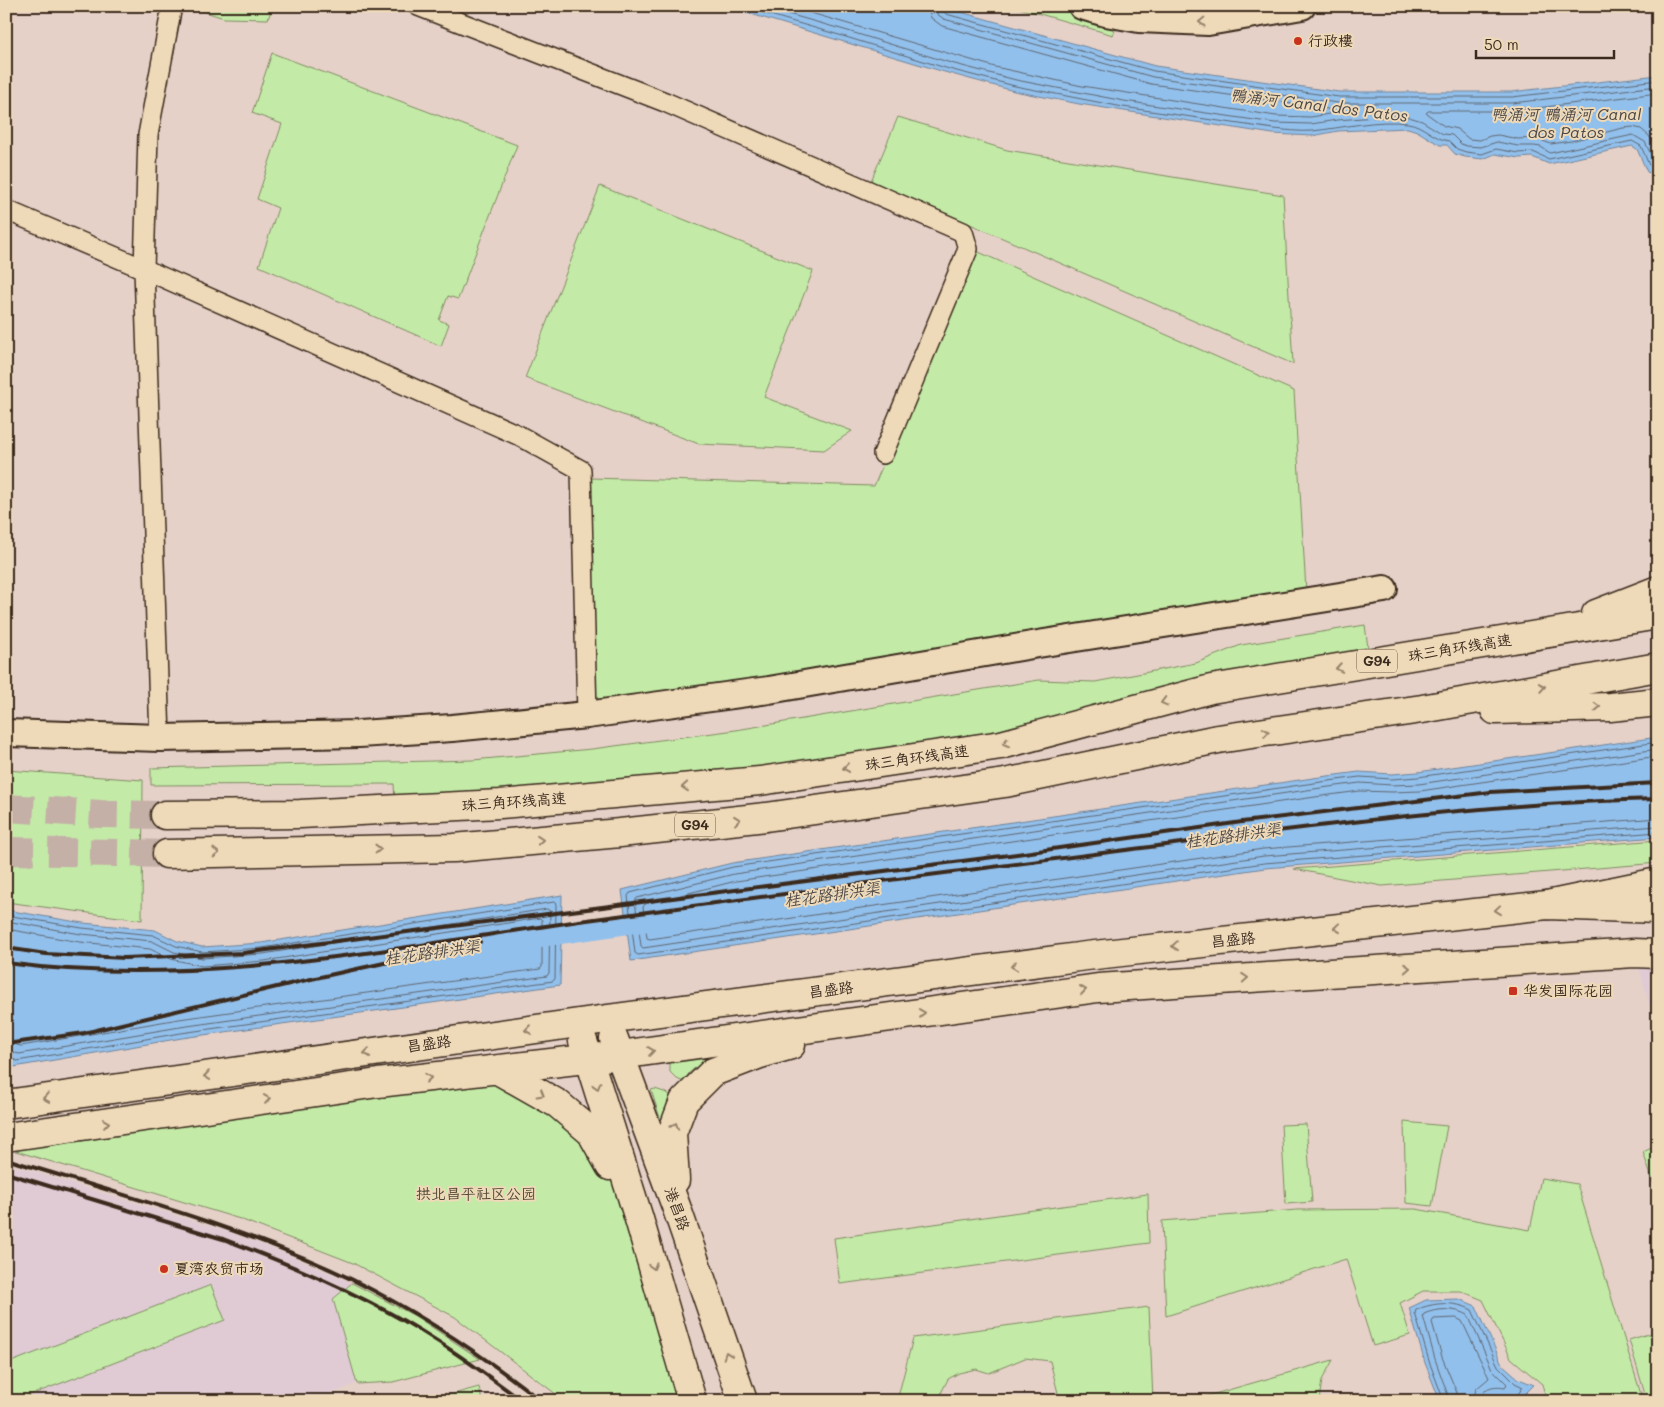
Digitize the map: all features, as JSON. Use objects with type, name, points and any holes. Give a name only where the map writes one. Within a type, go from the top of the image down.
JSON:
[{"type":"main road","points":[[1543,634],[1658,590]]},
{"type":"main road","name":"珠三角环线高速","points":[[164,815],[300,814],[500,804],[760,781],[1001,745],[1211,689],[1658,615]]},
{"type":"main road","name":"G94","points":[[167,854],[454,848],[766,817],[1006,783],[1218,739],[1374,716],[1658,667]]},
{"type":"main road","points":[[1374,716],[1448,711],[1610,707],[1658,702]]},
{"type":"main road","points":[[1547,905],[1629,886],[1658,882]]},
{"type":"main road","name":"昌盛路","points":[[6,1104],[577,1023],[1086,956],[1547,905],[1658,909]]},
{"type":"main road","points":[[6,1138],[378,1083],[620,1055],[1098,988],[1650,955]]},
{"type":"main road","name":"港昌路","points":[[607,1019],[677,1209],[742,1401]]},
{"type":"main road","points":[[677,1209],[672,1133],[684,1100],[714,1072],[760,1054],[874,1020]]},
{"type":"main road","points":[[577,1023],[639,1219],[692,1401]]},
{"type":"main road","points":[[498,1070],[558,1104],[591,1132],[639,1219]]},
{"type":"street","points":[[160,738],[144,269],[148,135],[172,6]]},
{"type":"street","points":[[418,6],[665,102],[963,232],[968,249],[883,454]]},
{"type":"street","points":[[1082,6],[1106,14],[1139,20],[1208,22],[1302,6]]},
{"type":"street","points":[[6,210],[144,269],[518,435],[581,470],[587,715]]},
{"type":"street","points":[[6,734],[160,738],[359,734],[452,728],[587,715],[769,690],[1038,644],[1384,589]]},
{"type":"shaded area","points":[[1635,954],[1658,959],[1658,1032],[1657,1032]]},
{"type":"shaded area","name":"夏湾农贸市场","points":[[6,1163],[227,1231],[290,1255],[352,1283],[333,1299],[357,1383],[315,1401],[6,1401]]},
{"type":"green space","points":[[187,6],[273,6],[268,19],[224,18]]},
{"type":"green space","points":[[1012,6],[1052,6],[1116,28],[1113,35]]},
{"type":"green space","points":[[272,53],[517,145],[458,299],[448,296],[439,320],[449,324],[441,346],[259,266],[278,208],[257,199],[282,124],[252,113]]},
{"type":"green space","points":[[898,117],[1007,150],[1283,195],[1293,364],[871,181]]},
{"type":"green space","points":[[600,186],[813,271],[764,397],[852,431],[824,450],[699,444],[525,378]]},
{"type":"green space","points":[[974,250],[1294,391],[1306,591],[593,710],[590,478],[874,486]]},
{"type":"green space","points":[[1365,625],[1369,656],[999,741],[756,777],[395,804],[394,784],[151,785],[151,768],[473,760],[592,749],[736,730],[1039,680],[1095,682],[1196,663],[1241,645]]},
{"type":"green space","points":[[6,770],[143,780],[142,920],[6,902]]},
{"type":"green space","points":[[1658,840],[1658,863],[1382,886],[1294,869]]},
{"type":"green space","points":[[703,1057],[705,1060],[689,1073],[684,1082],[677,1079],[670,1072],[670,1062]]},
{"type":"green space","name":"拱北昌平社区公园","points":[[498,1070],[591,1133],[639,1219],[691,1401],[565,1401],[455,1317],[353,1263],[240,1219],[6,1148]]},
{"type":"green space","points":[[655,1089],[667,1093],[675,1099],[663,1127],[651,1090]]},
{"type":"green space","points":[[1404,1122],[1447,1126],[1432,1206],[1406,1203]]},
{"type":"green space","points":[[1306,1124],[1312,1202],[1286,1204],[1281,1125]]},
{"type":"green space","points":[[1658,1145],[1658,1197],[1643,1152]]},
{"type":"green space","points":[[1541,1178],[1577,1184],[1643,1401],[1547,1401],[1542,1384],[1511,1358],[1483,1300],[1461,1291],[1423,1291],[1400,1303],[1410,1335],[1373,1346],[1346,1259],[1166,1316],[1162,1221],[1297,1210],[1416,1209],[1530,1230]]},
{"type":"green space","points":[[1148,1194],[1149,1243],[840,1284],[834,1238]]},
{"type":"green space","points":[[352,1283],[415,1316],[480,1359],[393,1382],[357,1384],[333,1299]]},
{"type":"green space","points":[[211,1285],[225,1320],[15,1401],[6,1401],[6,1364]]},
{"type":"green space","points":[[1149,1307],[1153,1401],[1060,1401],[1050,1361],[1025,1358],[989,1373],[976,1369],[959,1373],[948,1379],[942,1391],[940,1401],[897,1401],[913,1338]]},
{"type":"green space","points":[[1658,1331],[1658,1401],[1647,1401],[1629,1340]]},
{"type":"green space","points":[[1333,1360],[1322,1380],[1319,1401],[1190,1401]]},
{"type":"green space","points":[[479,1387],[482,1401],[428,1401]]},
{"type":"water","name":"鸭涌河 鴨涌河 Canal dos Patos","points":[[724,6],[939,6],[1155,66],[1339,92],[1511,92],[1658,75],[1658,168],[1650,173],[1647,172],[1637,149],[1632,146],[1549,164],[1532,157],[1519,158],[1495,154],[1483,159],[1455,154],[1447,145],[1440,145],[1417,131],[1408,128],[1338,131],[1312,136],[1273,134],[1079,104],[1014,91],[948,73]]},
{"type":"water","points":[[1658,737],[1658,837],[1265,868],[631,961],[622,890],[732,863],[1320,777],[1359,772],[1392,774],[1418,772]]},
{"type":"water","points":[[562,895],[560,985],[182,1038],[14,1067],[6,1060],[6,910],[83,923],[155,930],[177,941],[202,947],[261,943]]},
{"type":"water","points":[[1459,1299],[1476,1306],[1502,1364],[1519,1379],[1534,1385],[1519,1400],[1497,1397],[1487,1401],[1440,1401],[1425,1363],[1409,1308],[1426,1300]]},
{"type":"waterway","name":"桂花路排洪渠","points":[[536,938],[652,921]]},
{"type":"tunnel","points":[[6,808],[101,814],[165,815]]},
{"type":"tunnel","points":[[6,851],[167,854]]},
{"type":"railway","points":[[6,948],[46,954],[125,958],[243,953],[1017,854],[1242,822],[1491,792],[1658,783]]},
{"type":"railway","points":[[6,963],[79,970],[151,971],[224,968],[297,961],[722,902],[1325,825],[1458,811],[1591,801],[1658,799]]},
{"type":"railway","points":[[6,1044],[84,1033],[302,981],[480,942]]},
{"type":"railway","points":[[6,1159],[182,1213],[311,1261],[353,1280],[402,1306],[473,1351],[541,1401]]},
{"type":"railway","points":[[6,1173],[223,1239],[307,1272],[368,1301],[423,1332],[473,1365],[522,1401]]},
{"type":"place","name":"行政樓","points":[[1298,41]]},
{"type":"place","name":"华发国际花园","points":[[1513,991]]},
{"type":"place","name":"夏湾农贸市场","points":[[164,1269]]},
{"type":"water label","name":"鴨涌河 Canal dos Patos","points":[[1319,105]]}]
